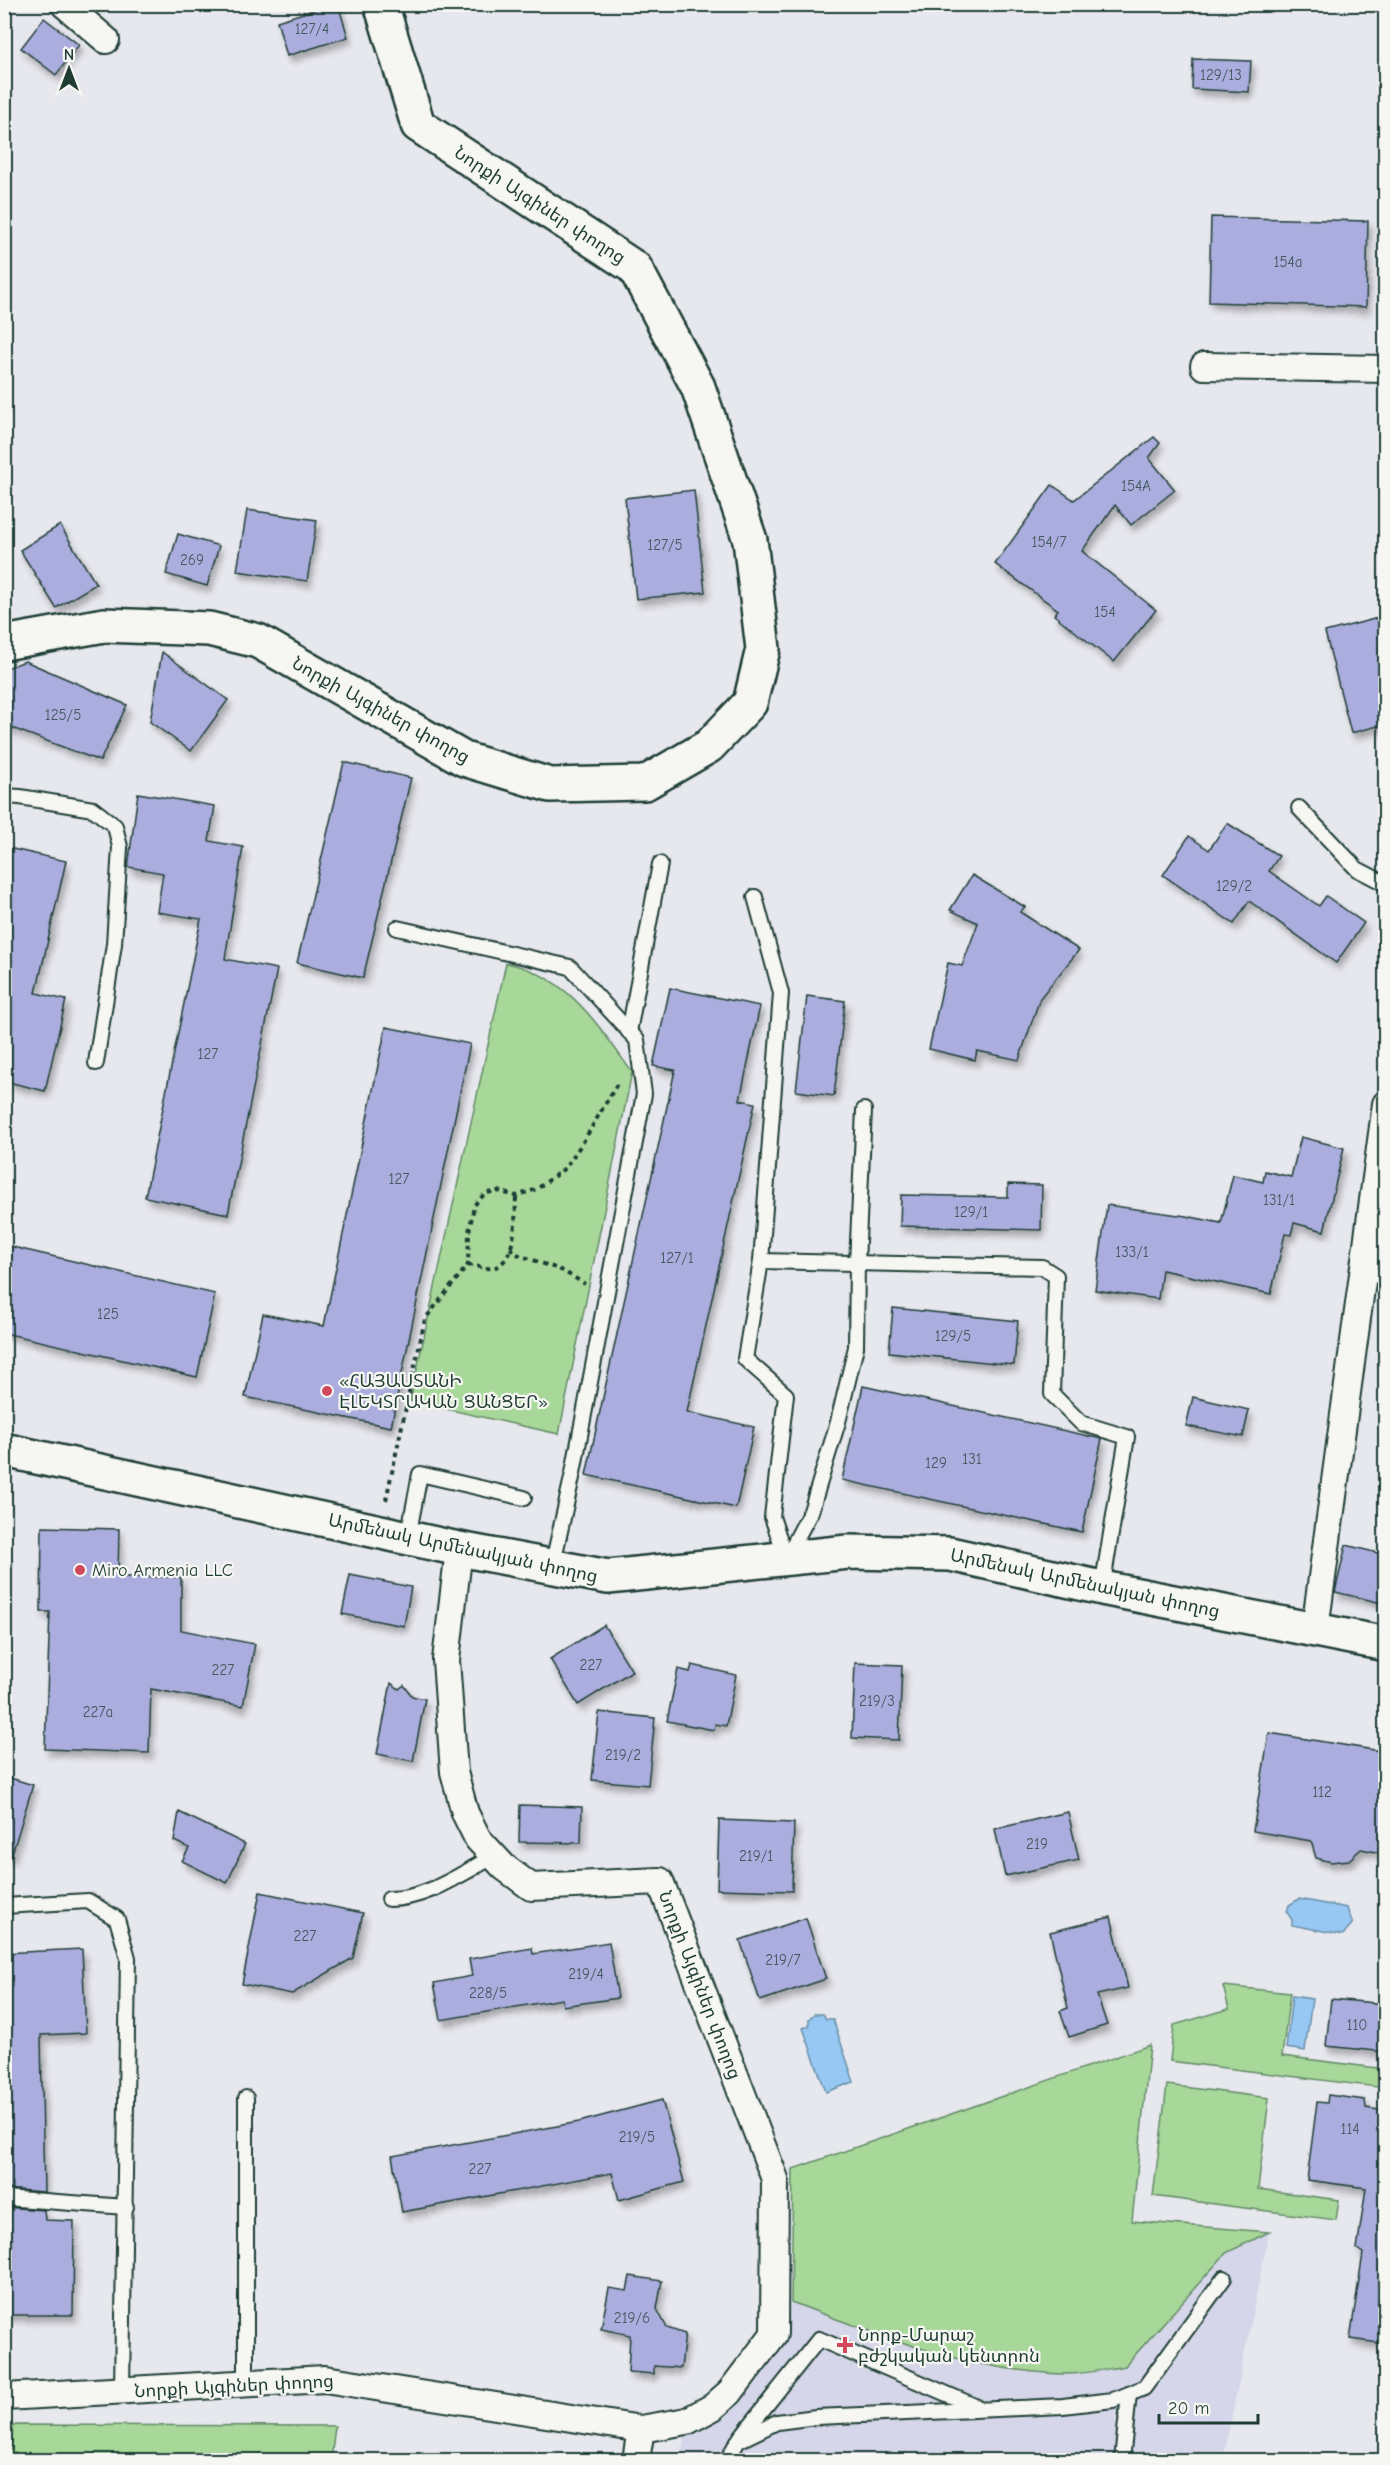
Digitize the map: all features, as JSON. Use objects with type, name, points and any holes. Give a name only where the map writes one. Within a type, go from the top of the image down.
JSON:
[{"type":"street","points":[[64,4],[106,40]]},
{"type":"street","name":"Նորքի Այգիներ փողոց","points":[[4,643],[104,625],[209,629],[258,641],[464,759],[550,785],[645,783],[709,746],[750,703],[763,649],[750,540],[698,387],[635,268],[418,125],[381,4]]},
{"type":"street","points":[[1204,366],[1386,369]]},
{"type":"street","points":[[1315,1629],[1374,1275],[1386,1104]]},
{"type":"street","name":"Արմենակ Արմենակյան փողոց","points":[[6,1456],[459,1549],[608,1577],[848,1552],[950,1554],[1102,1588],[1386,1644]]},
{"type":"street","name":"Նորքի Այգիներ փողոց","points":[[4,2397],[325,2379],[641,2429],[687,2421],[713,2407],[726,2397],[774,2334],[775,2179],[660,1881],[531,1887],[484,1848],[468,1821],[454,1772],[446,1660],[459,1549]]},
{"type":"street","points":[[636,2460],[641,2429]]},
{"type":"lane","points":[[4,796],[20,796],[93,809],[116,826],[120,848],[114,944],[96,1063]]},
{"type":"lane","points":[[1299,808],[1357,868],[1386,884]]},
{"type":"lane","points":[[629,1032],[660,864]]},
{"type":"lane","points":[[755,897],[781,993],[760,1261],[745,1359],[786,1395],[772,1518],[786,1558]]},
{"type":"lane","points":[[398,928],[570,967],[637,1040],[644,1094],[573,1473],[552,1567]]},
{"type":"lane","points":[[786,1558],[811,1511],[838,1422],[856,1347],[856,1263],[864,1110]]},
{"type":"lane","points":[[760,1261],[1042,1267],[1056,1276],[1052,1394],[1081,1423],[1128,1437],[1102,1588]]},
{"type":"lane","points":[[394,1534],[420,1474],[524,1498]]},
{"type":"lane","points":[[388,1899],[407,1899],[441,1886],[494,1857]]},
{"type":"lane","points":[[4,1906],[88,1901],[117,1920],[128,1958],[122,2391]]},
{"type":"lane","points":[[246,2098],[246,2384]]},
{"type":"lane","points":[[4,2198],[126,2207]]},
{"type":"lane","points":[[738,2441],[777,2422],[816,2417],[1062,2406],[1113,2400],[1144,2388],[1224,2278]]},
{"type":"lane","points":[[727,2460],[738,2441],[819,2339],[981,2409]]},
{"type":"lane","points":[[1122,2460],[1129,2394]]},
{"type":"path","points":[[394,1534],[425,1319],[468,1265],[471,1217],[479,1199],[487,1193],[498,1191],[516,1196],[537,1189],[565,1168],[584,1142],[622,1076]]},
{"type":"path","points":[[468,1265],[492,1268],[502,1264],[510,1248],[516,1225],[516,1196]]},
{"type":"path","points":[[510,1248],[519,1255],[541,1261],[575,1278],[593,1289],[605,1304]]},
{"type":"shaded area","name":"Նորք-Մարաշ բժշկական կենտրոն","points":[[1269,2232],[1223,2460],[680,2460],[686,2428],[740,2400],[787,2338],[791,2302],[926,2351],[1000,2369],[1064,2374],[1125,2366],[1226,2253]]},
{"type":"green space","points":[[506,963],[528,969],[564,990],[593,1020],[632,1072],[559,1434],[410,1401]]},
{"type":"green space","points":[[1223,1986],[1290,1993],[1282,2056],[1385,2069],[1385,2088],[1170,2061],[1174,2025],[1229,2009]]},
{"type":"green space","points":[[1150,2045],[1132,2221],[1269,2232],[1226,2253],[1125,2366],[1085,2373],[1061,2374],[990,2366],[923,2349],[791,2302],[793,2169]]},
{"type":"green space","points":[[1167,2085],[1269,2098],[1258,2189],[1339,2200],[1336,2220],[1153,2196]]},
{"type":"green space","points":[[5,2425],[335,2426],[331,2460],[5,2460]]},
{"type":"water","points":[[1299,1899],[1347,1908],[1352,1924],[1343,1935],[1292,1925],[1287,1912],[1289,1905]]},
{"type":"water","points":[[1292,1996],[1312,1999],[1305,2051],[1286,2048]]},
{"type":"water","points":[[814,2014],[823,2014],[826,2019],[833,2019],[854,2082],[826,2092],[803,2028],[809,2026],[809,2019]]},
{"type":"building","points":[[338,4],[348,37],[287,56],[277,21]]},
{"type":"building","points":[[44,18],[79,45],[56,75],[21,48]]},
{"type":"building","points":[[1193,59],[1251,61],[1249,92],[1192,89]]},
{"type":"building","points":[[1211,217],[1368,221],[1366,307],[1209,302]]},
{"type":"building","points":[[1154,437],[1160,443],[1149,458],[1175,490],[1131,525],[1115,505],[1082,551],[1156,610],[1114,662],[1054,615],[1058,610],[995,564],[1052,485],[1074,500]]},
{"type":"building","points":[[694,490],[705,592],[636,599],[625,498]]},
{"type":"building","points":[[247,510],[317,520],[307,581],[237,571]]},
{"type":"building","points":[[60,525],[96,584],[56,608],[20,550]]},
{"type":"building","points":[[178,534],[219,546],[207,586],[166,574]]},
{"type":"building","points":[[1378,618],[1386,646],[1386,724],[1351,733],[1325,632]]},
{"type":"building","points":[[162,652],[228,700],[191,751],[150,722]]},
{"type":"building","points":[[25,661],[127,705],[100,761],[4,725],[4,669]]},
{"type":"building","points":[[344,762],[411,778],[363,978],[297,963]]},
{"type":"building","points":[[138,793],[215,806],[209,841],[243,847],[225,959],[277,969],[228,1214],[145,1197],[201,919],[157,912],[163,873],[128,867]]},
{"type":"building","points":[[1227,823],[1279,856],[1269,871],[1319,906],[1326,896],[1364,923],[1336,963],[1249,901],[1234,924],[1163,875],[1189,836],[1209,850]]},
{"type":"building","points":[[4,847],[66,861],[36,993],[66,1000],[45,1091],[4,1081]]},
{"type":"building","points":[[972,875],[1025,907],[1020,912],[1079,950],[1040,998],[1019,1060],[977,1051],[975,1060],[929,1049],[948,963],[962,966],[978,923],[950,910]]},
{"type":"building","points":[[670,988],[760,1006],[740,1100],[755,1103],[687,1412],[754,1427],[736,1508],[586,1475],[675,1070],[653,1066]]},
{"type":"building","points":[[807,996],[845,1001],[834,1096],[796,1091]]},
{"type":"building","points":[[386,1027],[470,1044],[391,1427],[245,1397],[263,1314],[324,1326]]},
{"type":"building","points":[[1301,1137],[1344,1148],[1324,1231],[1294,1223],[1291,1235],[1285,1234],[1271,1294],[1162,1270],[1158,1299],[1095,1290],[1107,1205],[1221,1223],[1233,1175],[1263,1182],[1265,1171],[1291,1177]]},
{"type":"building","points":[[1008,1184],[1042,1185],[1041,1230],[900,1226],[901,1195],[1008,1197]]},
{"type":"building","points":[[4,1245],[215,1294],[197,1377],[4,1333]]},
{"type":"building","points":[[893,1308],[1018,1321],[1014,1365],[889,1352]]},
{"type":"building","points":[[863,1386],[1102,1439],[1082,1532],[842,1480]]},
{"type":"building","points":[[1193,1397],[1249,1410],[1243,1437],[1186,1426]]},
{"type":"building","points":[[42,1527],[119,1529],[118,1577],[181,1577],[181,1630],[255,1644],[243,1706],[151,1689],[149,1753],[45,1749],[50,1612],[41,1612]]},
{"type":"building","points":[[1346,1545],[1386,1555],[1386,1604],[1335,1592]]},
{"type":"building","points":[[350,1575],[411,1587],[404,1626],[342,1614]]},
{"type":"building","points":[[604,1625],[632,1671],[578,1705],[550,1659]]},
{"type":"building","points":[[855,1663],[902,1665],[899,1740],[852,1738]]},
{"type":"building","points":[[692,1665],[736,1675],[726,1726],[715,1724],[714,1730],[667,1721],[678,1669],[690,1672]]},
{"type":"building","points":[[391,1683],[399,1689],[404,1685],[412,1696],[425,1699],[413,1761],[377,1754]]},
{"type":"building","points":[[599,1712],[655,1718],[648,1785],[592,1780]]},
{"type":"building","points":[[1269,1733],[1386,1752],[1386,1854],[1361,1849],[1349,1860],[1331,1862],[1316,1858],[1311,1841],[1253,1831]]},
{"type":"building","points":[[4,1776],[33,1785],[11,1857],[4,1856]]},
{"type":"building","points":[[520,1805],[582,1807],[581,1843],[519,1842]]},
{"type":"building","points":[[179,1812],[245,1844],[227,1883],[182,1861],[189,1848],[174,1841]]},
{"type":"building","points":[[1068,1812],[1079,1860],[1005,1876],[995,1829]]},
{"type":"building","points":[[719,1820],[794,1823],[792,1891],[717,1889]]},
{"type":"building","points":[[260,1892],[363,1913],[353,1958],[292,1994],[242,1984]]},
{"type":"building","points":[[1111,1917],[1128,1988],[1097,1995],[1107,2025],[1069,2037],[1060,2011],[1068,2008],[1050,1932]]},
{"type":"building","points":[[806,1918],[826,1979],[760,2001],[740,1940]]},
{"type":"building","points":[[609,1942],[618,1998],[563,2006],[562,1999],[441,2020],[434,1983],[472,1976],[469,1959],[532,1948],[533,1954]]},
{"type":"building","points":[[82,1949],[86,2033],[41,2035],[44,2192],[4,2189],[4,1953]]},
{"type":"building","points":[[1331,1999],[1386,2004],[1386,2052],[1326,2046]]},
{"type":"building","points":[[1328,2095],[1365,2100],[1366,2108],[1386,2111],[1383,2162],[1386,2163],[1386,2344],[1350,2339],[1363,2253],[1357,2249],[1366,2188],[1307,2180],[1317,2102],[1327,2103]]},
{"type":"building","points":[[662,2100],[684,2182],[619,2200],[612,2173],[402,2212],[392,2156],[579,2122]]},
{"type":"building","points":[[4,2207],[44,2210],[45,2220],[74,2221],[73,2315],[4,2315]]},
{"type":"building","points":[[630,2276],[662,2281],[657,2309],[667,2328],[685,2334],[681,2368],[654,2366],[654,2374],[628,2372],[630,2335],[601,2329],[609,2288],[627,2291]]},
{"type":"place","name":"«ՀԱՅԱՍՏԱՆԻ ԷԼԵԿՏՐԱԿԱՆ ՑԱՆՑԵՐ»","points":[[327,1391]]},
{"type":"place","name":"Miro Armenia LLC","points":[[80,1570]]},
{"type":"place","name":"Նորք-Մարաշ բժշկական կենտրոն","points":[[845,2345]]}]
